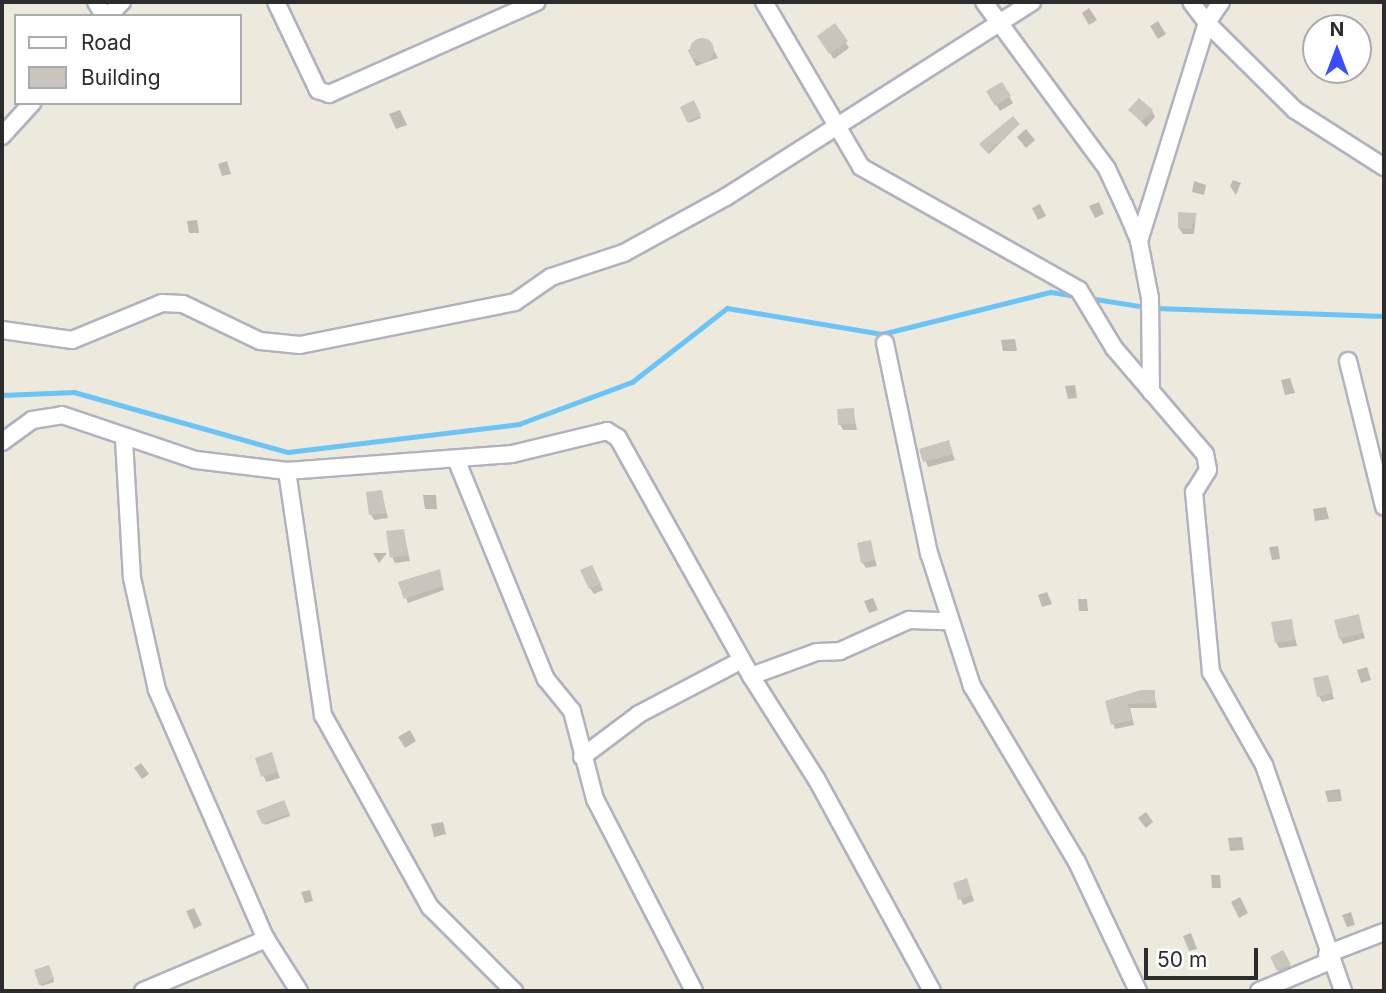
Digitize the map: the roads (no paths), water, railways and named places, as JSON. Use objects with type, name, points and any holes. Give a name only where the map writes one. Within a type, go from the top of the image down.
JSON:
[{"type":"street","points":[[108,14],[122,2]]},
{"type":"street","points":[[276,2],[318,90],[329,94],[537,2]]},
{"type":"street","points":[[764,2],[834,127],[861,167],[1079,290],[1151,391],[1205,454],[1208,470],[1194,492],[1211,672],[1264,765],[1328,957],[1343,991]]},
{"type":"street","points":[[984,2],[1107,169],[1139,241],[1150,298],[1151,391]]},
{"type":"street","points":[[2,330],[72,340],[162,303],[183,304],[260,341],[300,345],[514,302],[575,266],[643,244],[1032,2]]},
{"type":"street","points":[[1191,2],[1207,23],[1296,110],[1384,167]]},
{"type":"street","points":[[1139,241],[1207,23],[1221,2]]},
{"type":"street","points":[[2,136],[30,105]]},
{"type":"street","points":[[885,343],[947,621],[972,686],[1077,862],[1138,991]]},
{"type":"street","points":[[1348,361],[1384,507]]},
{"type":"street","points":[[2,442],[47,414],[124,440],[196,460],[286,471],[456,459],[542,449],[598,430],[618,438],[751,677],[817,780],[932,991]]},
{"type":"street","points":[[124,440],[132,578],[157,690],[266,939],[299,991]]},
{"type":"street","points":[[456,459],[546,679],[572,711],[595,799],[694,991]]},
{"type":"street","points":[[286,471],[323,715],[430,907],[514,991]]},
{"type":"street","points":[[751,677],[852,647],[909,620],[947,621]]},
{"type":"street","points":[[582,757],[639,714],[742,660]]},
{"type":"street","points":[[1259,991],[1384,932]]},
{"type":"street","points":[[143,991],[266,939]]},
{"type":"waterway","points":[[2,395],[74,392],[288,452],[519,424],[632,382],[727,308],[882,334],[1051,292],[1077,296]]},
{"type":"waterway","points":[[1089,298],[1146,307]]},
{"type":"waterway","points":[[1155,308],[1384,316]]}]
